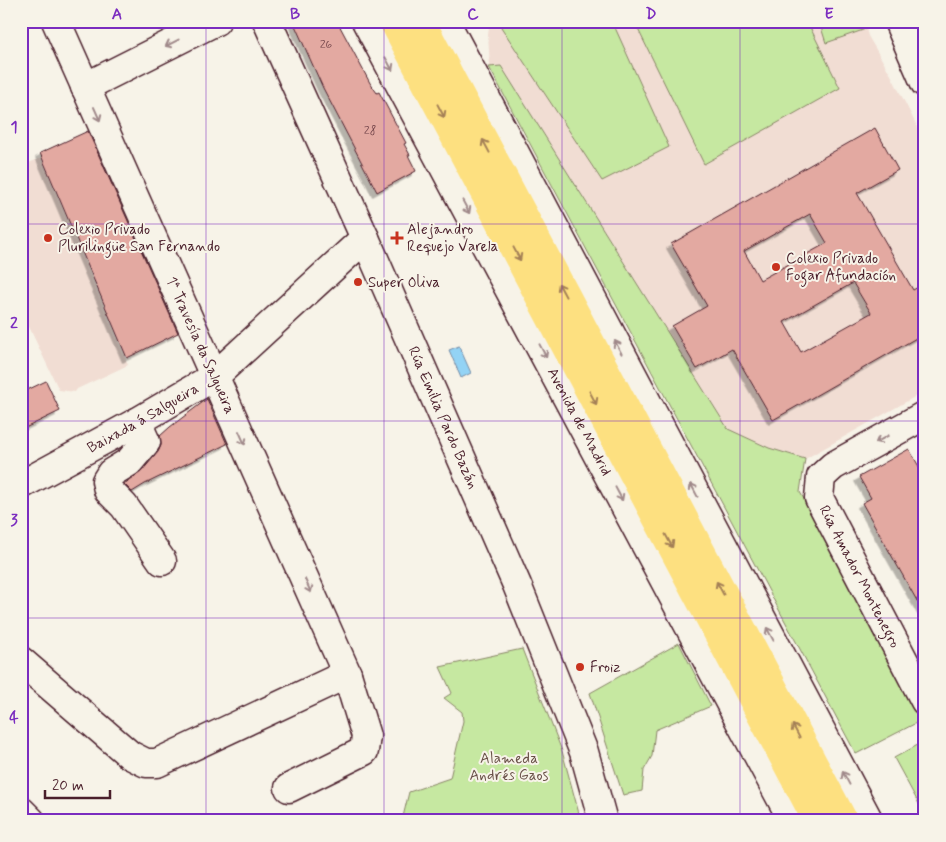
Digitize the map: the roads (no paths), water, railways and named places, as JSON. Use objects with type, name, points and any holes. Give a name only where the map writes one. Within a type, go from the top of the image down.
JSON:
[{"type":"highway","name":"Avenida de Madrid","points":[[393,21],[817,821]]},
{"type":"highway","points":[[421,21],[844,821]]},
{"type":"street","name":"1ª Travesía da Salgueira","points":[[56,21],[346,672],[366,736],[364,751],[289,788]]},
{"type":"street","points":[[85,87],[216,21]]},
{"type":"street","name":"Rúa Emilia Pardo Bazán","points":[[267,21],[365,238],[517,585],[584,752],[603,821]]},
{"type":"street","name":"Avenida de Madrid","points":[[366,21],[793,821]]},
{"type":"street","points":[[445,21],[869,821]]},
{"type":"street","points":[[898,21],[925,83]]},
{"type":"street","name":"Baixada á Salgueira","points":[[21,485],[137,422],[215,376],[365,238]]},
{"type":"street","name":"Rúa Amador Montenegro","points":[[925,416],[833,466],[821,477],[819,498],[925,701]]},
{"type":"street","points":[[137,422],[146,442],[129,462],[111,473],[106,481],[108,490],[124,506],[162,561]]},
{"type":"street","points":[[21,661],[130,755],[146,763],[157,763],[346,672]]},
{"type":"street","points":[[21,811],[32,821]]},
{"type":"water","points":[[459,346],[471,373],[461,378],[449,350]]},
{"type":"place","name":"Colexio Privado Plurilingüe San Fernando","points":[[48,238]]},
{"type":"place","name":"Alejandro Requejo Varela","points":[[397,238]]},
{"type":"place","name":"Colexio Privado Fogar Afundación","points":[[776,267]]},
{"type":"place","name":"Super Oliva","points":[[358,282]]},
{"type":"place","name":"Froiz","points":[[580,667]]},
{"type":"park label","name":"Alameda Andrés Gaos","points":[[509,766]]}]
